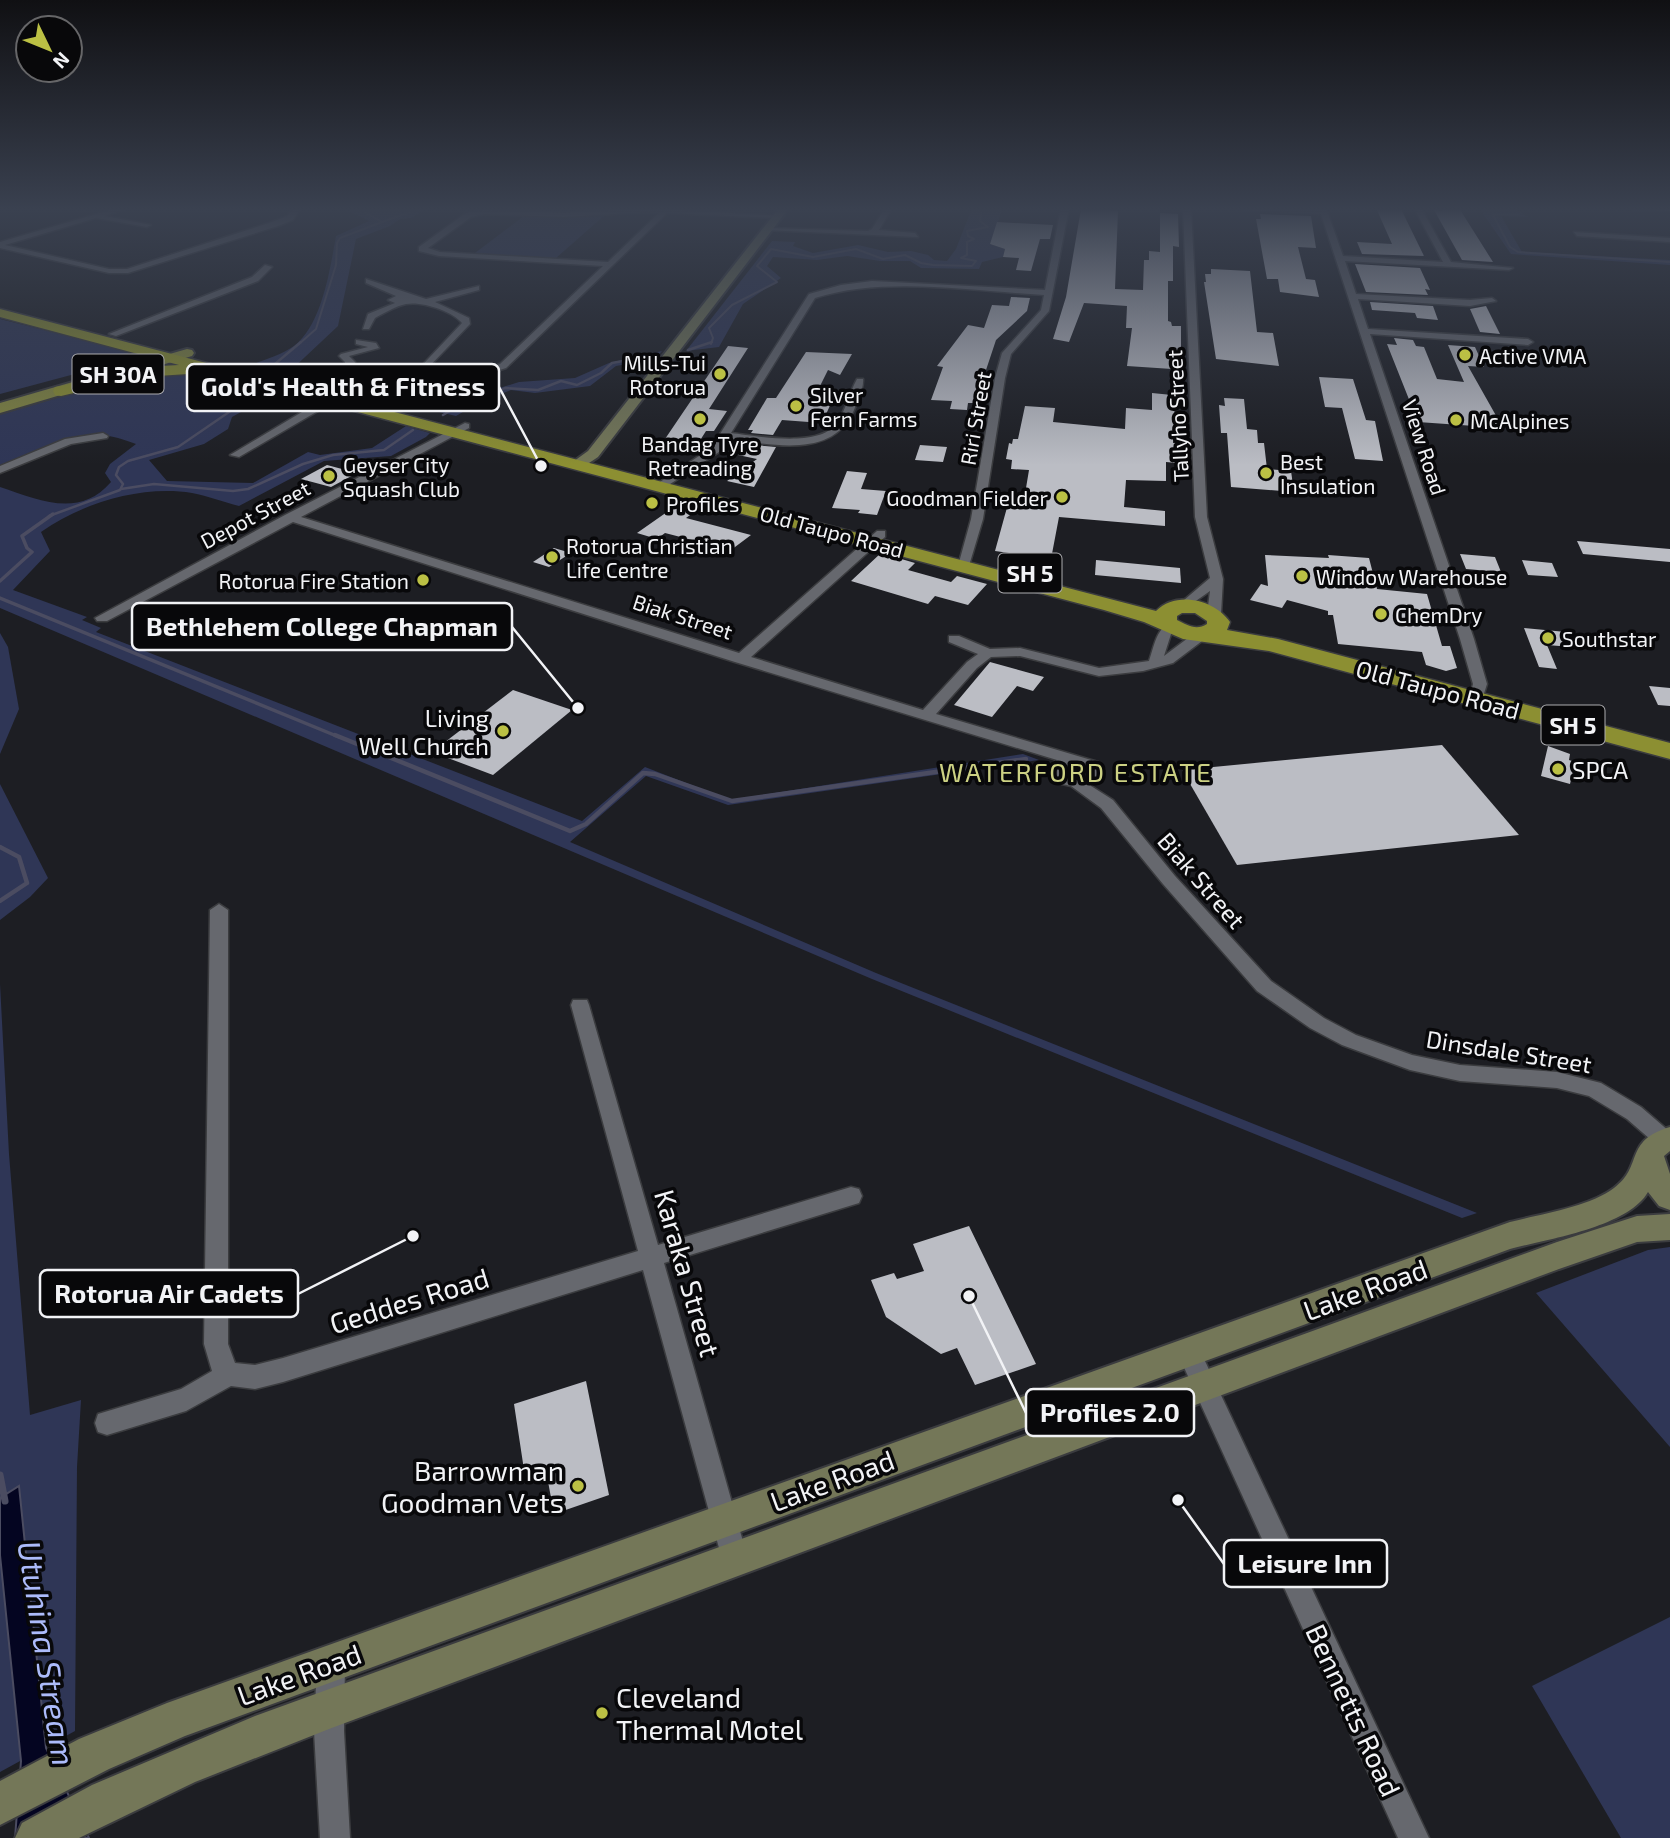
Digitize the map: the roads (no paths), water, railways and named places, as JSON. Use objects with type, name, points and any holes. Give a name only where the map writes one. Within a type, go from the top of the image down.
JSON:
[{"type":"highway","name":"Old Taupo Road","points":[[2,309],[113,334],[219,369],[256,375]]},
{"type":"highway","name":"Old Taupo Road","points":[[2,309],[49,326],[177,354],[966,561],[1112,605],[1175,616]]},
{"type":"highway","name":"Old Taupo Road","points":[[49,326],[103,335],[113,334]]},
{"type":"highway","points":[[61,391],[154,371],[219,369]]},
{"type":"highway","name":"Old Taupo Road","points":[[338,397],[389,402],[459,429]]},
{"type":"highway","name":"SH 5","points":[[1175,616],[1181,632],[1209,625]]},
{"type":"highway","name":"Old Taupo Road","points":[[1209,625],[1270,644],[1670,738]]},
{"type":"highway","name":"Old Taupo Road","points":[[1478,694],[1670,751]]},
{"type":"main road","points":[[583,461],[717,294]]},
{"type":"main road","name":"SH 30A","points":[[0,406],[61,391],[177,354]]},
{"type":"main road","name":"SH 30A","points":[[0,406],[177,354]]},
{"type":"main road","points":[[1661,1144],[1657,1180],[1670,1197]]},
{"type":"main road","name":"Lake Road","points":[[0,1804],[94,1754],[181,1717],[331,1661],[1510,1236],[1605,1209],[1619,1202],[1636,1186],[1661,1144]]},
{"type":"main road","name":"Lake Road","points":[[37,1838],[96,1806],[208,1755],[329,1709],[1568,1252],[1637,1229],[1670,1227]]},
{"type":"street","points":[[113,334],[217,294]]},
{"type":"street","points":[[394,294],[464,318],[467,323],[418,373],[418,382]]},
{"type":"street","points":[[424,303],[457,294]]},
{"type":"street","points":[[359,342],[373,345],[374,348],[346,354],[344,356],[350,362],[348,371],[375,373],[387,378],[418,382],[480,374],[503,366],[577,294]]},
{"type":"street","points":[[666,483],[715,450],[812,296],[819,294]]},
{"type":"street","name":"Riri Street","points":[[966,561],[977,519],[995,398],[1006,357],[1045,311],[1048,294]]},
{"type":"street","name":"Tallyho Street","points":[[1191,294],[1202,517],[1217,579],[1209,625]]},
{"type":"street","points":[[1352,296],[1492,302]]},
{"type":"street","name":"View Road","points":[[1352,296],[1467,639],[1478,694]]},
{"type":"street","points":[[366,327],[371,316],[404,299]]},
{"type":"street","points":[[1364,331],[1528,342]]},
{"type":"street","points":[[725,436],[794,441],[828,436],[839,427],[860,381]]},
{"type":"street","points":[[389,402],[418,382]]},
{"type":"street","points":[[235,455],[338,397]]},
{"type":"street","name":"Depot Street","points":[[102,618],[459,429]]},
{"type":"street","points":[[0,470],[69,442],[103,436]]},
{"type":"street","name":"Biak Street","points":[[289,517],[1022,746],[1065,763],[1060,777],[1077,783],[1107,804]]},
{"type":"street","points":[[740,659],[877,538]]},
{"type":"street","points":[[1155,664],[1165,634],[1175,616],[1217,579]]},
{"type":"street","points":[[954,639],[988,653],[1020,652],[1099,673],[1168,660],[1209,625]]},
{"type":"street","points":[[928,715],[972,665],[988,653]]},
{"type":"street","points":[[1065,763],[1092,765],[1097,772],[1094,778],[1077,783]]},
{"type":"street","name":"Biak Street","points":[[1094,778],[1107,804],[1169,880],[1264,986]]},
{"type":"street","points":[[107,1423],[186,1399],[229,1374],[220,1364],[216,1344],[219,910]]},
{"type":"street","name":"Dinsdale Street","points":[[1264,986],[1317,1023],[1383,1054],[1460,1073],[1557,1080],[1594,1089],[1634,1113],[1661,1144]]},
{"type":"street","name":"Karaka Street","points":[[580,1005],[735,1559]]},
{"type":"street","name":"Geddes Road","points":[[229,1374],[255,1377],[283,1370],[851,1196]]},
{"type":"street","name":"Bennetts Road","points":[[1189,1352],[1414,1838]]},
{"type":"street","points":[[331,1661],[329,1709],[335,1838]]},
{"type":"waterway","name":"Utuhina Stream","points":[[299,344],[316,329],[327,294]]},
{"type":"waterway","points":[[712,342],[713,338],[709,328],[732,305],[754,294]]},
{"type":"waterway","name":"Utuhina Stream","points":[[51,515],[120,490],[123,484],[116,475],[119,467],[128,461],[178,447],[251,397],[269,369],[301,342]]},
{"type":"waterway","points":[[688,350],[712,342]]},
{"type":"waterway","points":[[443,415],[463,403],[487,397],[505,388],[538,390],[561,381],[577,385],[601,373],[612,363],[656,355]]},
{"type":"waterway","points":[[121,489],[154,484],[233,491],[248,489],[303,464],[333,455],[384,450],[413,430]]},
{"type":"waterway","name":"Utuhina Stream","points":[[0,581],[32,552],[27,548],[22,536],[51,515]]},
{"type":"waterway","points":[[0,598],[339,737]]},
{"type":"waterway","points":[[335,735],[570,831],[586,824],[643,773],[655,774],[732,801],[1026,759]]},
{"type":"waterway","name":"Utuhina Stream","points":[[0,847],[19,857],[27,883],[0,901]]},
{"type":"waterway","name":"Utuhina Stream","points":[[0,1475],[5,1501]]},
{"type":"place","name":"Active VMA","points":[[1465,355]]},
{"type":"place","name":"Mills-Tui Rotorua","points":[[720,374]]},
{"type":"place","name":"Silver Fern Farms","points":[[796,406]]},
{"type":"place","name":"Bandag Tyre Retreading","points":[[700,419]]},
{"type":"place","name":"McAlpines","points":[[1456,420]]},
{"type":"place","name":"Gold's Health & Fitness","points":[[541,466]]},
{"type":"place","name":"Best Insulation","points":[[1266,473]]},
{"type":"place","name":"Geyser City Squash Club","points":[[329,476]]},
{"type":"place","name":"Goodman Fielder","points":[[1062,497]]},
{"type":"place","name":"Profiles","points":[[652,503]]},
{"type":"place","name":"Rotorua Christian Life Centre","points":[[552,557]]},
{"type":"place","name":"Window Warehouse","points":[[1302,576]]},
{"type":"place","name":"Rotorua Fire Station","points":[[423,580]]},
{"type":"place","name":"ChemDry","points":[[1381,614]]},
{"type":"place","name":"Southstar","points":[[1548,638]]},
{"type":"place","name":"Bethlehem College Chapman","points":[[578,708]]},
{"type":"place","name":"Living Well Church","points":[[503,731]]},
{"type":"place","name":"SPCA","points":[[1558,769]]},
{"type":"place","name":"Rotorua Air Cadets","points":[[413,1236]]},
{"type":"place","name":"Profiles 2.0","points":[[969,1296]]},
{"type":"place","name":"Barrowman Goodman Vets","points":[[578,1486]]},
{"type":"place","name":"Leisure Inn","points":[[1178,1500]]},
{"type":"place","name":"Cleveland Thermal Motel","points":[[602,1713]]},
{"type":"district","name":"WATERFORD ESTATE","points":[[1076,771]]}]
